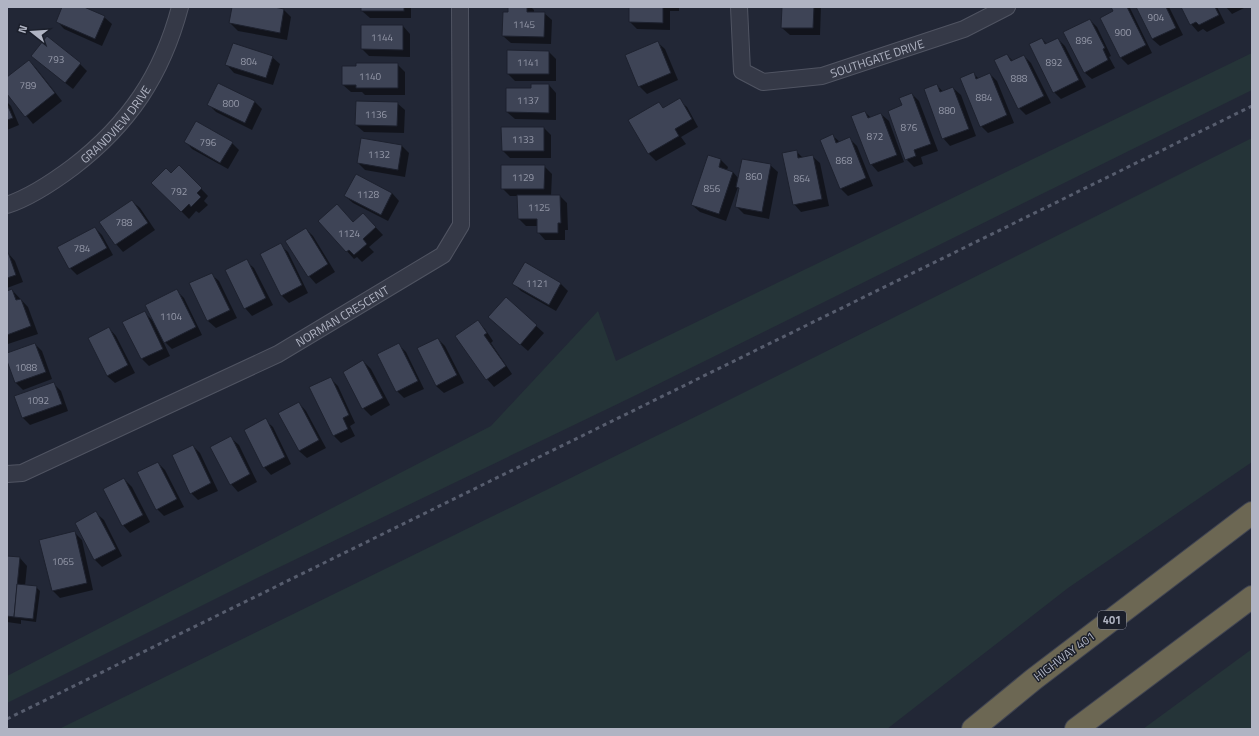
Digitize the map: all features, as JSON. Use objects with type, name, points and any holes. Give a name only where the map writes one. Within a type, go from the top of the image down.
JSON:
[{"type":"highway","name":"HIGHWAY 401","points":[[973,729],[1034,679],[1252,513]]},
{"type":"highway","points":[[1076,729],[1252,597]]},
{"type":"street","name":"GRANDVIEW DRIVE","points":[[7,204],[54,181],[93,151],[118,127],[140,99],[158,68],[173,31],[180,7]]},
{"type":"street","name":"NORMAN CRESCENT","points":[[7,474],[22,473],[278,354],[443,255],[461,225],[460,7]]},
{"type":"street","name":"SOUTHGATE DRIVE","points":[[740,7],[742,71],[764,82],[822,76],[964,29],[1007,7]]},
{"type":"shaded area","points":[[1252,53],[1252,90],[630,398],[259,577],[7,703],[7,676],[491,426],[598,311],[616,361]]},
{"type":"shaded area","points":[[1252,138],[1252,462],[1068,588],[887,729],[59,729],[707,411]]},
{"type":"shaded area","points":[[1252,649],[1252,729],[1143,729]]},
{"type":"building","points":[[62,7],[84,7],[105,16],[95,39],[56,22]]},
{"type":"building","points":[[232,7],[274,7],[284,9],[280,33],[229,23]]},
{"type":"building","points":[[361,7],[404,7],[404,11],[361,11]]},
{"type":"building","points":[[508,7],[527,7],[527,12],[545,12],[544,37],[502,36],[503,12],[508,12]]},
{"type":"building","points":[[629,7],[663,7],[663,23],[629,22]]},
{"type":"building","points":[[782,7],[814,7],[813,28],[781,28]]},
{"type":"building","points":[[1111,7],[1127,7],[1146,45],[1120,58],[1100,18],[1113,11]]},
{"type":"building","points":[[1136,7],[1166,7],[1176,28],[1152,39]]},
{"type":"building","points":[[1181,7],[1215,7],[1219,15],[1199,25],[1196,22],[1190,25]]},
{"type":"building","points":[[1090,19],[1105,48],[1103,49],[1108,60],[1084,73],[1063,32]]},
{"type":"building","points":[[361,25],[403,25],[403,50],[361,49]]},
{"type":"building","points":[[47,36],[81,63],[65,83],[31,56]]},
{"type":"building","points":[[1042,38],[1045,44],[1058,38],[1079,80],[1053,93],[1029,44]]},
{"type":"building","points":[[658,41],[671,73],[638,87],[625,55]]},
{"type":"building","points":[[233,43],[273,56],[266,78],[225,65]]},
{"type":"building","points":[[507,50],[549,51],[549,74],[507,74]]},
{"type":"building","points":[[1007,54],[1011,61],[1024,55],[1044,96],[1018,109],[994,60]]},
{"type":"building","points":[[29,60],[55,93],[25,117],[7,94],[7,77]]},
{"type":"building","points":[[356,63],[398,63],[398,88],[356,88],[356,85],[342,85],[342,66],[356,66]]},
{"type":"building","points":[[974,72],[976,79],[990,73],[1007,115],[980,127],[960,78]]},
{"type":"building","points":[[218,83],[255,101],[245,123],[207,105]]},
{"type":"building","points":[[531,84],[549,84],[549,113],[506,112],[506,88],[531,88]]},
{"type":"building","points":[[937,84],[940,92],[953,87],[969,129],[942,139],[924,89]]},
{"type":"building","points":[[912,93],[931,144],[914,150],[916,156],[905,160],[888,111],[902,105],[899,98]]},
{"type":"building","points":[[680,98],[692,119],[675,129],[679,136],[648,154],[628,120],[659,102],[663,108]]},
{"type":"building","points":[[356,101],[398,102],[397,126],[355,125]]},
{"type":"building","points":[[7,104],[13,118],[7,120]]},
{"type":"building","points":[[865,111],[868,118],[881,113],[897,155],[870,165],[851,116]]},
{"type":"building","points":[[196,121],[233,142],[220,163],[184,142]]},
{"type":"building","points":[[501,127],[544,127],[544,151],[502,151]]},
{"type":"building","points":[[833,134],[836,143],[850,137],[866,178],[840,189],[820,140]]},
{"type":"building","points":[[361,138],[402,145],[398,170],[357,163]]},
{"type":"building","points":[[797,150],[798,158],[813,155],[822,199],[793,205],[782,153]]},
{"type":"building","points":[[708,155],[721,159],[719,167],[733,172],[719,214],[691,205]]},
{"type":"building","points":[[742,159],[771,164],[762,212],[735,207],[739,188],[736,187]]},
{"type":"building","points":[[179,165],[202,188],[197,193],[201,197],[191,207],[189,204],[181,212],[151,183],[166,168],[171,173]]},
{"type":"building","points":[[501,165],[545,165],[544,189],[501,189]]},
{"type":"building","points":[[356,174],[392,193],[381,215],[344,196]]},
{"type":"building","points":[[517,195],[560,195],[561,223],[558,223],[558,233],[537,233],[537,219],[518,219]]},
{"type":"building","points":[[132,200],[148,223],[115,245],[99,222]]},
{"type":"building","points":[[337,204],[353,222],[363,213],[376,227],[363,239],[367,244],[354,255],[349,250],[346,252],[318,221]]},
{"type":"building","points":[[95,227],[107,248],[69,269],[57,247]]},
{"type":"building","points":[[306,228],[328,264],[308,277],[285,241]]},
{"type":"building","points":[[281,243],[302,285],[281,296],[260,254]]},
{"type":"building","points":[[8,252],[16,275],[7,278],[7,253]]},
{"type":"building","points":[[247,259],[266,298],[244,309],[225,270]]},
{"type":"building","points":[[525,262],[561,283],[549,305],[512,284]]},
{"type":"building","points":[[212,273],[230,310],[207,321],[189,283]]},
{"type":"building","points":[[12,289],[16,300],[21,299],[31,326],[7,335],[7,291]]},
{"type":"building","points":[[177,289],[196,327],[164,343],[145,305]]},
{"type":"building","points":[[506,297],[537,325],[520,345],[488,317]]},
{"type":"building","points":[[145,311],[163,349],[141,359],[122,322]]},
{"type":"building","points":[[478,320],[487,333],[484,335],[506,366],[486,380],[455,336]]},
{"type":"building","points":[[109,327],[128,365],[107,376],[88,338]]},
{"type":"building","points":[[438,338],[457,375],[436,386],[417,348]]},
{"type":"building","points":[[35,343],[46,372],[15,383],[7,361],[7,353]]},
{"type":"building","points":[[399,343],[418,381],[396,392],[377,354]]},
{"type":"building","points":[[363,360],[383,398],[362,409],[343,372]]},
{"type":"building","points":[[331,377],[349,415],[343,418],[348,429],[333,436],[309,387]]},
{"type":"building","points":[[54,382],[62,404],[22,418],[14,396]]},
{"type":"building","points":[[299,402],[319,440],[299,451],[278,413]]},
{"type":"building","points":[[266,418],[285,457],[263,468],[244,430]]},
{"type":"building","points":[[231,436],[250,474],[230,485],[210,447]]},
{"type":"building","points":[[193,445],[211,483],[190,494],[172,455]]},
{"type":"building","points":[[158,462],[177,499],[156,510],[137,472]]},
{"type":"building","points":[[124,478],[143,515],[122,526],[103,489]]},
{"type":"building","points":[[96,511],[116,549],[94,560],[75,523]]},
{"type":"building","points":[[75,531],[87,583],[52,591],[39,540]]},
{"type":"building","points":[[7,556],[20,557],[14,617],[7,616]]},
{"type":"building","points":[[17,584],[37,586],[33,619],[14,617]]},
{"type":"railway","points":[[7,719],[1252,106]]}]
